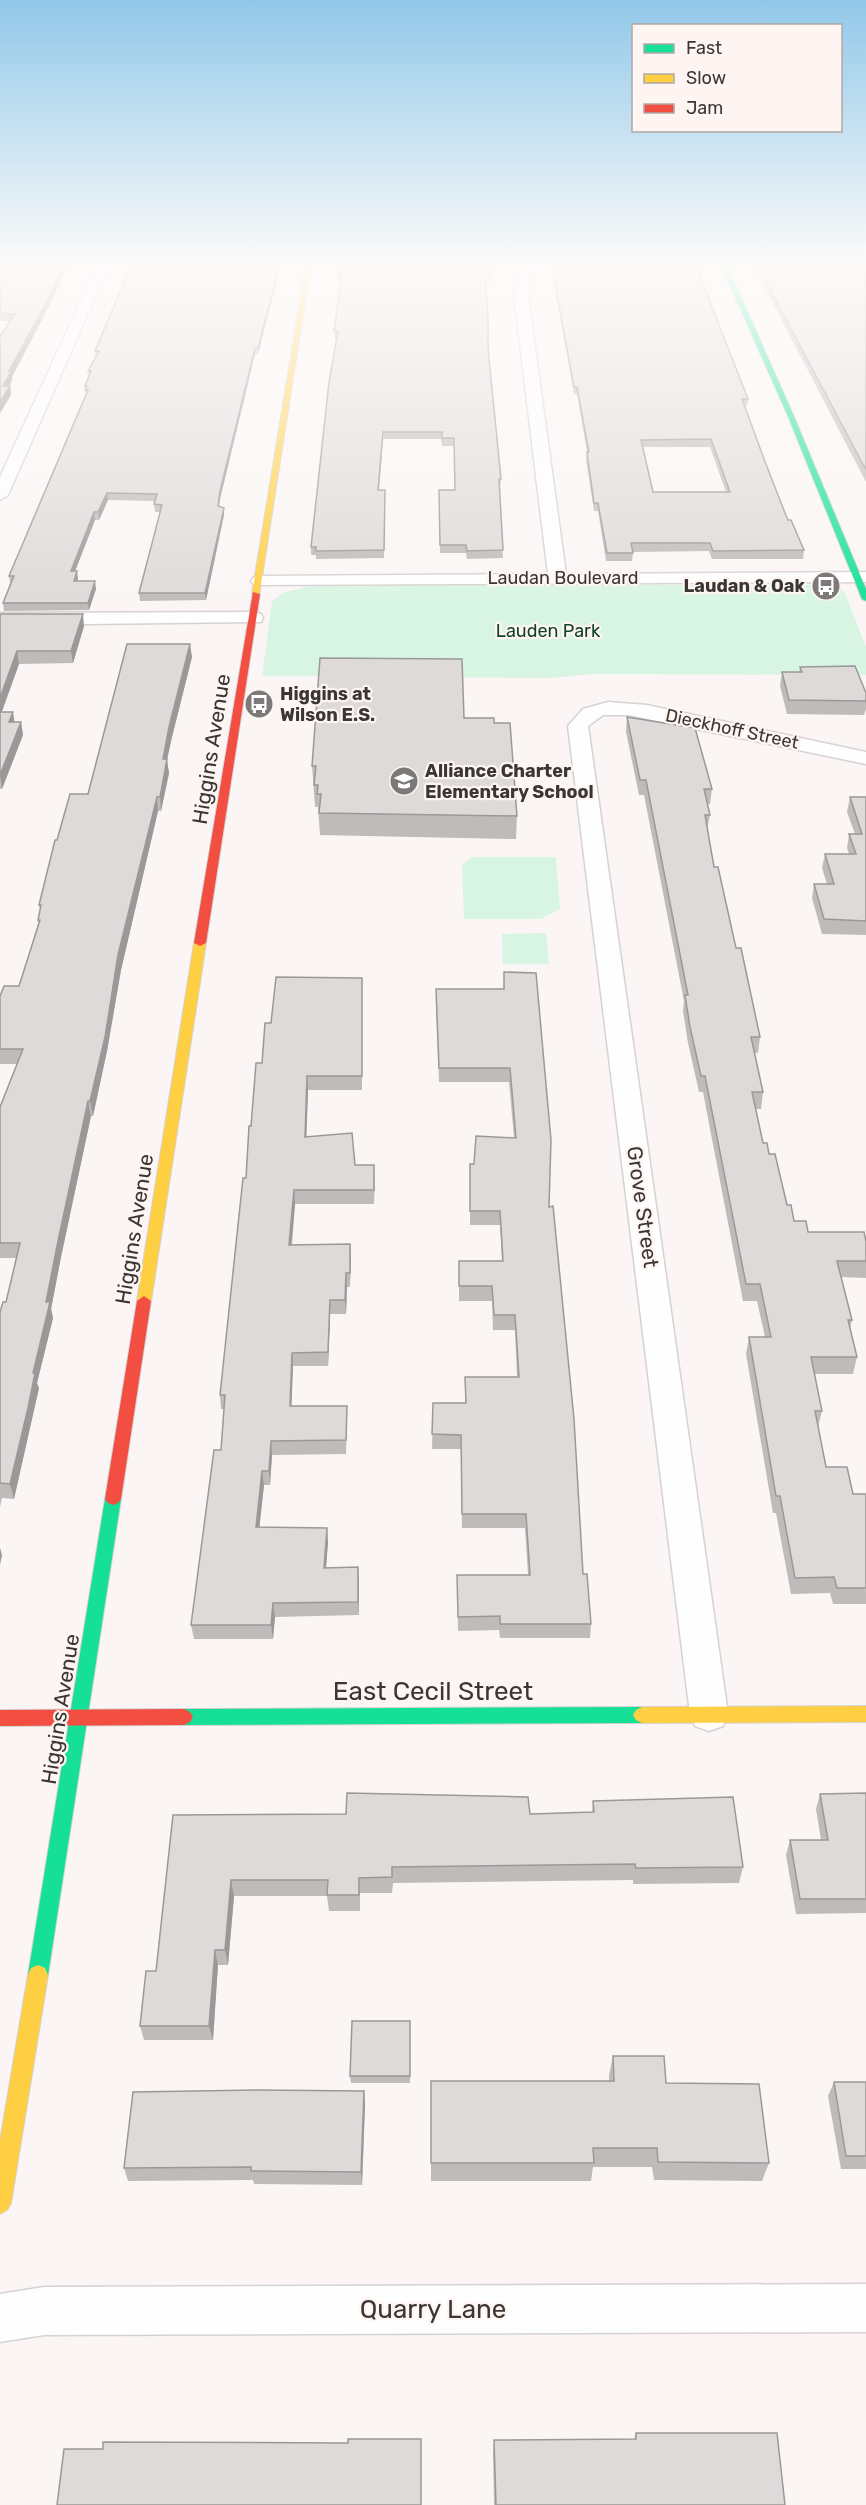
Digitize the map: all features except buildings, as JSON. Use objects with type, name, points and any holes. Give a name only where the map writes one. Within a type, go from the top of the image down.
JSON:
[{"type":"street","points":[[0,495],[52,378]]},
{"type":"street","name":"Higgins Avenue","points":[[0,2204],[80,1718],[149,1266],[291,378]]},
{"type":"street","points":[[532,378],[558,578]]},
{"type":"street","points":[[774,378],[861,577],[866,598]]},
{"type":"street","name":"Laudan Boulevard","points":[[260,581],[861,577]]},
{"type":"street","points":[[0,619],[254,618]]},
{"type":"street","name":"Dieckhoff Street","points":[[596,711],[621,708],[647,711],[866,758]]},
{"type":"street","name":"Grove Street","points":[[596,711],[580,721],[577,734],[662,1347],[709,1714]]},
{"type":"street","name":"East Cecil Street","points":[[0,1718],[866,1714]]},
{"type":"street","name":"Quarry Lane","points":[[0,2318],[44,2310],[866,2308]]},
{"type":"green space","name":"Lauden Park","points":[[315,585],[839,585],[845,593],[866,647],[866,675],[594,674],[550,678],[262,676],[272,601],[284,592]]},
{"type":"green space","points":[[472,857],[556,857],[560,909],[541,919],[464,919],[462,865]]},
{"type":"green space","points":[[546,933],[549,964],[503,964],[502,934]]},
{"type":"traffic: fast","points":[[774,378],[866,599]]},
{"type":"traffic: fast","points":[[38,1975],[113,1499]]},
{"type":"traffic: fast","points":[[184,1717],[642,1715]]},
{"type":"traffic: slow","points":[[256,594],[290,378]]},
{"type":"traffic: slow","points":[[144,1301],[200,943]]},
{"type":"traffic: slow","points":[[642,1715],[866,1714]]},
{"type":"traffic: slow","points":[[0,2203],[38,1975]]},
{"type":"traffic: jam","points":[[200,943],[256,594]]},
{"type":"traffic: jam","points":[[113,1499],[144,1301]]},
{"type":"traffic: jam","points":[[0,1718],[184,1717]]},
{"type":"place","name":"Laudan & Oak","points":[[826,586]]},
{"type":"place","name":"Higgins at Wilson E.S.","points":[[259,704]]},
{"type":"place","name":"Alliance Charter Elementary School","points":[[404,781]]}]
